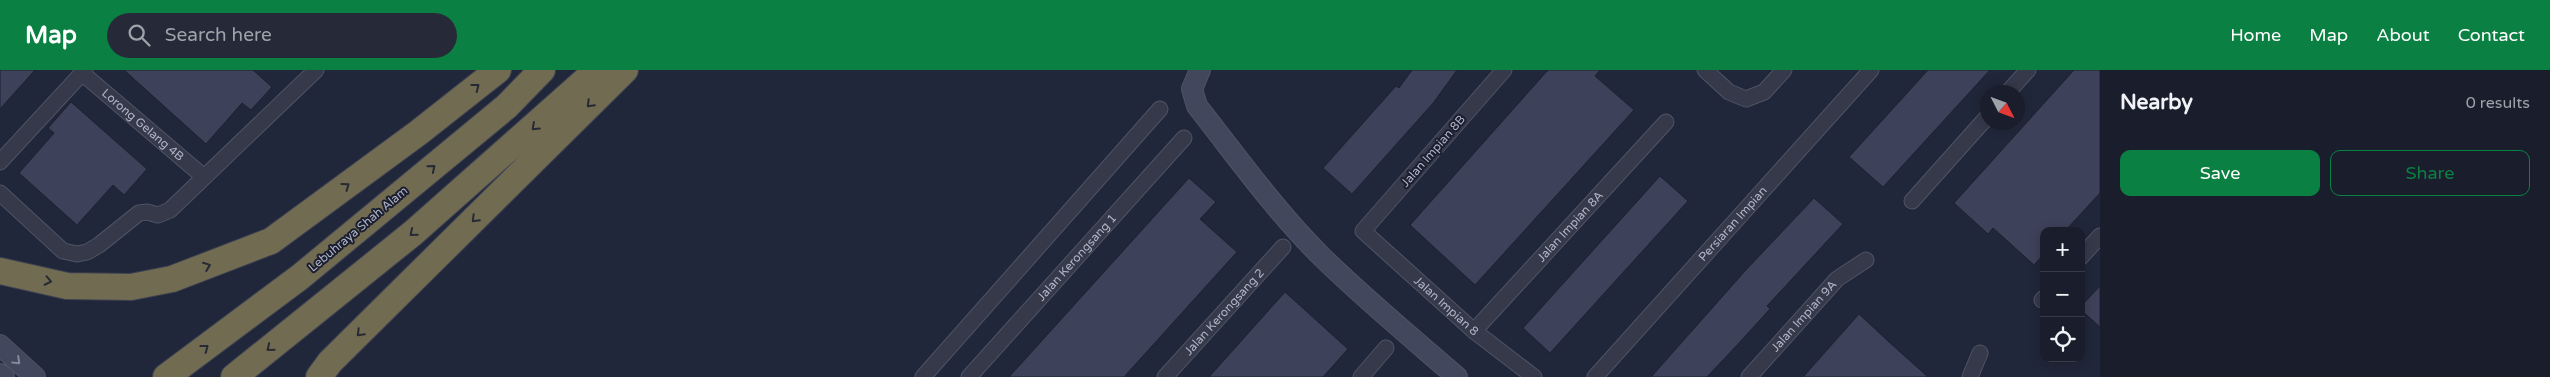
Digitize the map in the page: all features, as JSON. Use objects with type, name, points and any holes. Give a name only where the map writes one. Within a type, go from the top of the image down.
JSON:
[{"type":"highway","points":[[0,271],[67,286],[131,287],[172,279],[271,242],[418,133],[498,70]]},
{"type":"highway","name":"Lebuhraya Shah Alam","points":[[166,377],[300,278],[507,106],[542,70]]},
{"type":"highway","points":[[234,377],[413,234],[597,70]]},
{"type":"highway","points":[[325,370],[625,70]]},
{"type":"street","points":[[1200,70],[1192,89],[1197,106],[1286,216],[1322,258],[1377,309],[1457,377]]},
{"type":"street","name":"Jalan Impian 8B","points":[[1363,231],[1504,70]]},
{"type":"street","points":[[1705,70],[1729,92],[1746,99],[1764,92],[1784,70]]},
{"type":"street","name":"Persiaran Impian","points":[[1594,377],[1871,70]]},
{"type":"street","points":[[2014,85],[2028,70]]},
{"type":"street","points":[[0,162],[84,72]]},
{"type":"street","name":"Lorong Gelang 4B","points":[[84,72],[204,177]]},
{"type":"street","points":[[0,193],[63,251],[77,254],[87,252],[99,245],[139,213],[147,212],[158,215],[170,210],[306,73]]},
{"type":"street","points":[[922,377],[1160,109]]},
{"type":"street","name":"Jalan Impian 8A","points":[[1474,330],[1666,122]]},
{"type":"street","points":[[1912,201],[1980,125]]},
{"type":"street","name":"Jalan Kerongsang 1","points":[[969,377],[1184,138]]},
{"type":"street","name":"Jalan Impian 8","points":[[1363,231],[1474,330],[1534,377]]},
{"type":"street","points":[[2085,252],[2100,236]]},
{"type":"street","name":"Jalan Kerongsang 2","points":[[1165,377],[1282,247]]},
{"type":"street","name":"Jalan Impian 9A","points":[[1748,377],[1837,279],[1866,260]]},
{"type":"street","points":[[0,345],[35,377]]},
{"type":"street","points":[[1361,377],[1386,348]]},
{"type":"street","points":[[1970,377],[1980,353]]},
{"type":"street","points":[[0,374],[4,377]]},
{"type":"building","points":[[0,70],[35,70],[0,109]]},
{"type":"building","points":[[124,70],[253,70],[272,87],[251,110],[242,103],[206,144]]},
{"type":"building","points":[[1412,70],[1457,70],[1434,102],[1352,194],[1323,168],[1396,86],[1399,88]]},
{"type":"building","points":[[1548,70],[1600,70],[1595,76],[1634,110],[1475,285],[1410,225]]},
{"type":"building","points":[[1928,70],[1990,70],[1883,187],[1849,157]]},
{"type":"building","points":[[2074,70],[2100,70],[2100,193],[2069,227],[2040,227],[2040,258],[2034,265],[1993,228],[1988,234],[1954,203],[2020,130],[2025,130],[2025,124]]},
{"type":"building","points":[[71,102],[147,169],[124,195],[113,185],[77,225],[19,173],[54,133],[48,128]]},
{"type":"building","points":[[1660,176],[1688,201],[1550,353],[1523,328]]},
{"type":"building","points":[[1189,178],[1216,202],[1200,219],[1237,252],[1124,377],[1009,377]]},
{"type":"building","points":[[1814,198],[1843,224],[1767,306],[1770,309],[1707,377],[1651,377],[1745,271]]},
{"type":"building","points":[[2100,286],[2100,327],[2085,314],[2085,302]]},
{"type":"building","points":[[1285,292],[1348,349],[1323,377],[1209,377]]},
{"type":"building","points":[[1859,314],[1889,342],[1928,377],[1803,377]]}]
